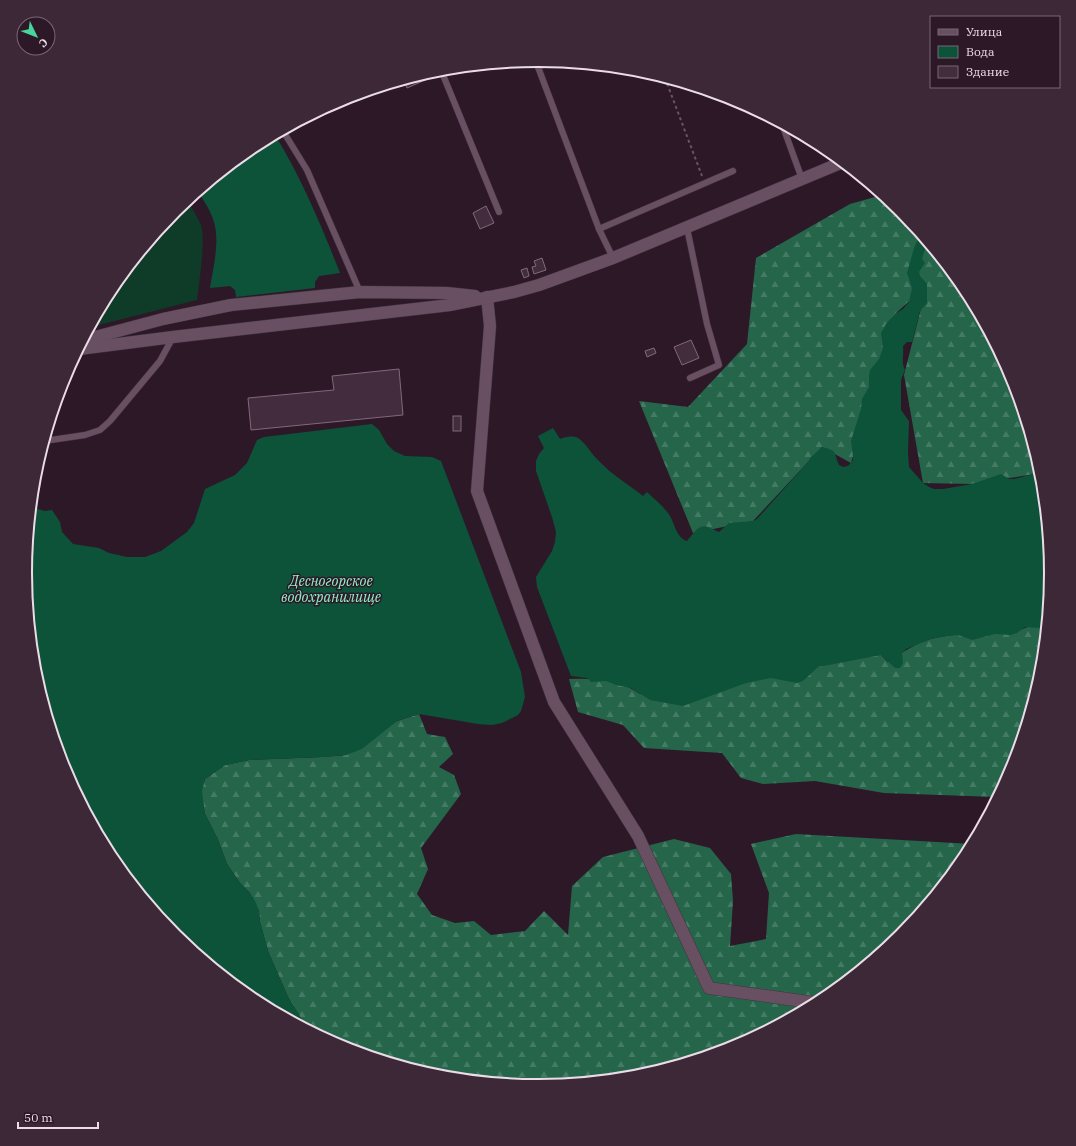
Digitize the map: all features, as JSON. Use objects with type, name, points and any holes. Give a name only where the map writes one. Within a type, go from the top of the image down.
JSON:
[{"type":"street","points":[[84,348],[450,305],[514,292],[613,258],[836,165]]},
{"type":"street","points":[[90,338],[163,319],[231,305],[360,292],[447,293],[487,297]]},
{"type":"street","points":[[487,297],[490,326],[476,491],[554,702],[638,836],[708,988],[805,1002]]},
{"type":"lane","points":[[540,67],[599,229],[613,258]]},
{"type":"lane","points":[[444,76],[499,212]]},
{"type":"lane","points":[[785,132],[802,180]]},
{"type":"lane","points":[[286,135],[307,170],[360,292]]},
{"type":"lane","points":[[599,229],[733,171]]},
{"type":"lane","points":[[686,228],[707,324],[719,365],[690,378]]},
{"type":"lane","points":[[50,440],[85,435],[100,430],[110,421],[160,361],[173,337]]},
{"type":"path","points":[[667,84],[705,183]]},
{"type":"shaded area","points":[[190,206],[201,225],[203,241],[197,300],[97,325],[117,292],[137,265],[158,239]]},
{"type":"green space","points":[[876,197],[896,215],[918,239],[959,292],[992,349],[1005,379],[1027,442],[1034,474],[972,484],[923,483],[904,375],[927,285],[895,314],[851,463],[822,447],[753,521],[693,533],[639,401],[688,407],[747,344],[756,258],[850,204]]},
{"type":"green space","points":[[1041,625],[1040,639],[1027,704],[1017,736],[992,797],[884,793],[815,781],[763,784],[741,778],[722,753],[644,748],[623,725],[578,712],[569,679],[606,680],[624,685],[640,694],[823,654],[881,655],[888,662],[914,646],[931,639],[964,634],[1020,630],[1030,626]]},
{"type":"green space","points":[[419,714],[427,734],[445,737],[453,754],[439,767],[454,775],[461,794],[421,848],[428,869],[417,894],[432,915],[455,923],[474,921],[491,935],[525,931],[544,911],[568,935],[572,886],[603,857],[674,839],[710,848],[731,874],[733,901],[730,946],[766,939],[769,893],[751,844],[796,834],[965,844],[939,881],[918,907],[896,931],[872,953],[819,994],[762,1027],[732,1040],[669,1062],[604,1075],[538,1079],[505,1078],[472,1075],[439,1069],[407,1062],[375,1052],[344,1040],[302,1021],[288,997],[268,951],[260,922],[259,911],[250,893],[240,883],[227,864],[217,837],[205,814],[201,791],[205,779],[225,765],[249,760],[346,755],[397,721]]},
{"type":"water","points":[[278,139],[302,185],[340,273],[319,276],[315,282],[315,288],[236,297],[235,290],[230,286],[210,288],[216,247],[216,230],[207,206],[201,196],[257,152]]},
{"type":"water","points":[[918,239],[925,248],[922,259],[925,263],[919,272],[927,284],[927,303],[920,311],[912,342],[907,342],[903,346],[903,362],[905,370],[901,380],[901,410],[909,421],[909,467],[923,483],[934,489],[972,484],[1001,474],[1009,479],[1014,479],[1034,474],[1040,507],[1043,540],[1044,573],[1041,628],[1025,627],[1017,633],[1011,635],[995,634],[972,640],[958,635],[931,639],[906,649],[902,653],[903,663],[900,668],[895,668],[881,655],[818,667],[803,681],[797,683],[771,678],[746,683],[683,706],[650,700],[631,688],[606,681],[591,682],[587,678],[571,676],[537,587],[536,577],[552,551],[556,532],[536,471],[536,461],[544,448],[538,436],[553,428],[560,439],[571,436],[578,438],[604,466],[615,475],[643,496],[647,492],[658,502],[668,513],[680,536],[687,541],[699,528],[702,527],[711,528],[719,532],[729,523],[753,521],[757,519],[810,458],[822,447],[833,451],[839,465],[843,467],[848,466],[853,460],[851,441],[861,409],[862,399],[869,387],[870,370],[879,359],[883,348],[881,333],[886,324],[895,314],[903,309],[909,302],[912,288],[907,273],[915,245]]},
{"type":"water","name":"Десногорское водохранилище","points":[[372,424],[379,430],[387,444],[394,451],[405,456],[432,457],[441,461],[521,672],[525,697],[521,711],[518,715],[502,723],[492,725],[478,724],[419,714],[397,721],[362,749],[346,755],[249,760],[225,765],[205,779],[202,791],[205,814],[217,837],[227,864],[255,901],[259,911],[260,922],[268,951],[288,997],[302,1021],[257,994],[204,953],[180,931],[158,907],[117,854],[84,797],[59,736],[49,704],[42,672],[36,639],[33,606],[32,573],[36,508],[45,511],[52,510],[60,522],[62,532],[73,544],[99,548],[109,553],[127,557],[145,557],[161,551],[187,532],[194,523],[205,489],[235,475],[247,463],[257,440],[264,437]]},
{"type":"building","points":[[425,80],[407,88],[406,84]]},
{"type":"building","points":[[486,206],[494,223],[480,229],[473,213]]},
{"type":"building","points":[[542,258],[546,270],[534,274],[532,267],[536,266],[534,261]]},
{"type":"building","points":[[527,268],[529,276],[524,278],[521,270]]},
{"type":"building","points":[[691,340],[699,358],[682,365],[674,347]]},
{"type":"building","points":[[654,348],[656,353],[647,357],[645,351]]},
{"type":"building","points":[[399,369],[403,415],[251,430],[248,398],[334,390],[332,376]]},
{"type":"building","points":[[453,416],[461,416],[461,431],[453,431]]}]
